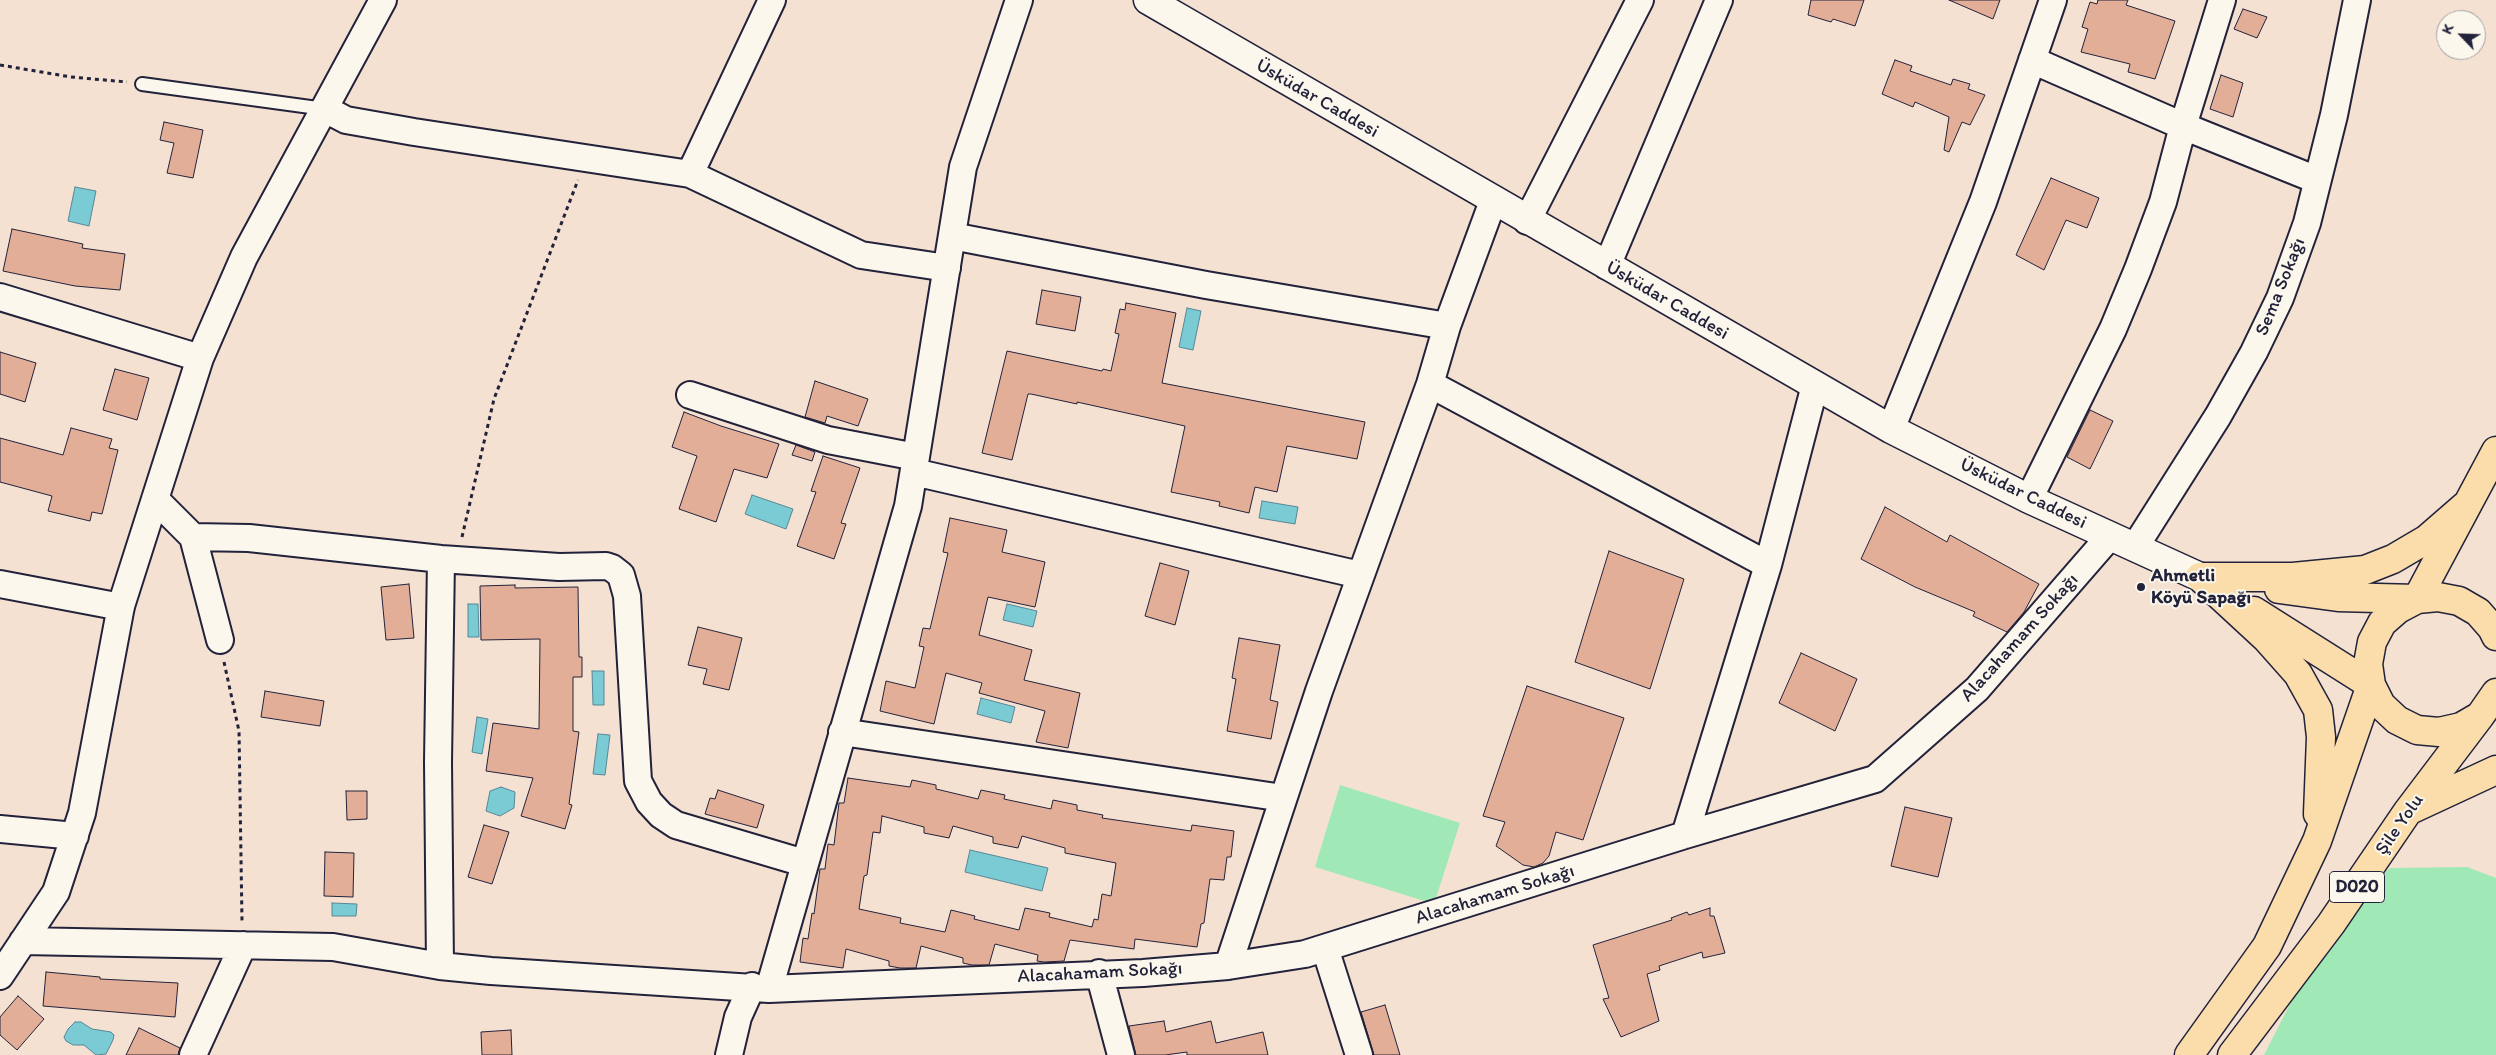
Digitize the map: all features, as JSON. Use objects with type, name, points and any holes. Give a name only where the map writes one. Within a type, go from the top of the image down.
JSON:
[{"type":"highway","points":[[2488,717],[2439,732],[2417,730],[2397,720],[2381,705],[2371,685],[2369,656],[2372,642],[2382,623],[2398,608],[2417,599],[2496,451]]},
{"type":"highway","points":[[2200,577],[2293,576],[2365,570],[2393,559],[2427,539],[2465,506]]},
{"type":"highway","points":[[2200,577],[2279,652],[2298,674],[2318,710],[2321,738],[2317,841]]},
{"type":"highway","name":"Üsküdar Caddesi","points":[[2200,577],[2338,597],[2417,599],[2438,597],[2460,601],[2478,612],[2492,628],[2496,636]]},
{"type":"highway","name":"Üsküdar Caddesi","points":[[2200,577],[2371,685]]},
{"type":"highway","name":"D020","points":[[2189,1055],[2267,946],[2317,841],[2371,685]]},
{"type":"highway","name":"Şile Yolu","points":[[2232,1055],[2343,907],[2408,811],[2488,717],[2496,693]]},
{"type":"highway","points":[[2408,811],[2496,770]]},
{"type":"main road","name":"Üsküdar Caddesi","points":[[1159,3],[1527,221],[1892,429],[2029,498],[2200,577]]},
{"type":"street","points":[[0,976],[56,892],[82,814],[120,607],[200,358],[244,257],[383,0]]},
{"type":"street","points":[[690,174],[772,0]]},
{"type":"street","points":[[729,1055],[738,1017],[760,987],[804,863],[908,506],[962,167],[1019,0]]},
{"type":"street","points":[[1606,266],[1719,0]]},
{"type":"street","points":[[1892,429],[1983,202],[2053,0]]},
{"type":"street","points":[[2029,498],[2109,337],[2134,278],[2163,202],[2183,126],[2222,0]]},
{"type":"street","name":"Sema Sokağı","points":[[2135,546],[2218,416],[2254,352],[2280,298],[2307,223],[2334,115],[2357,0]]},
{"type":"street","points":[[1527,221],[1633,3]]},
{"type":"street","points":[[2032,60],[2183,126],[2317,180]]},
{"type":"street","points":[[325,109],[346,120],[690,174],[861,255],[947,268]]},
{"type":"street","points":[[1228,966],[1283,798],[1360,576],[1430,384],[1447,326],[1493,201]]},
{"type":"street","points":[[952,236],[1206,285],[1447,326]]},
{"type":"street","points":[[0,298],[200,358]]},
{"type":"street","points":[[1430,384],[1768,565]]},
{"type":"street","points":[[1685,835],[1768,565],[1814,385]]},
{"type":"street","points":[[690,395],[828,440],[915,465],[1360,576]]},
{"type":"street","points":[[155,499],[193,537],[220,640]]},
{"type":"street","name":"Alacahamam Sokağı","points":[[23,941],[332,947],[440,966],[614,979],[760,987],[1100,973],[1143,973],[1228,966],[1305,954],[1685,835],[1875,779],[1977,689],[2110,536]]},
{"type":"street","points":[[193,537],[249,538],[449,560],[560,568],[606,566],[621,575],[627,596],[638,781],[649,802],[660,815],[676,825],[804,863]]},
{"type":"street","points":[[440,966],[438,762],[449,560]]},
{"type":"street","points":[[0,584],[120,607]]},
{"type":"street","points":[[842,732],[1283,798]]},
{"type":"street","points":[[0,829],[74,836]]},
{"type":"street","points":[[193,1055],[242,945]]},
{"type":"street","points":[[1325,948],[1359,1055]]},
{"type":"street","points":[[1100,973],[1121,1055]]},
{"type":"lane","points":[[142,84],[325,109]]},
{"type":"path","points":[[0,65],[71,77],[142,84]]},
{"type":"path","points":[[449,560],[464,524],[494,399],[586,158]]},
{"type":"path","points":[[220,640],[239,732],[242,945]]},
{"type":"green space","points":[[1340,785],[1460,823],[1434,904],[1315,867]]},
{"type":"green space","points":[[2467,867],[2496,878],[2496,1055],[2264,1055],[2331,924],[2390,868]]},
{"type":"water","points":[[75,187],[96,191],[89,226],[68,221]]},
{"type":"water","points":[[1187,308],[1201,311],[1193,350],[1179,347]]},
{"type":"water","points":[[752,495],[793,509],[786,529],[745,514]]},
{"type":"water","points":[[1262,501],[1298,507],[1295,524],[1259,518]]},
{"type":"water","points":[[468,604],[478,604],[479,637],[468,637]]},
{"type":"water","points":[[1007,604],[1037,611],[1033,627],[1003,620]]},
{"type":"water","points":[[592,671],[604,671],[604,705],[593,705]]},
{"type":"water","points":[[981,698],[1015,707],[1011,723],[977,714]]},
{"type":"water","points":[[477,717],[488,719],[482,754],[472,752]]},
{"type":"water","points":[[598,734],[610,735],[605,775],[593,774]]},
{"type":"water","points":[[501,787],[515,792],[514,808],[500,816],[486,811],[490,791]]},
{"type":"water","points":[[970,850],[1048,868],[1042,891],[965,872]]},
{"type":"water","points":[[332,903],[357,904],[356,916],[332,916]]},
{"type":"water","points":[[75,1022],[81,1022],[92,1029],[111,1032],[114,1035],[106,1054],[96,1055],[84,1045],[73,1045],[66,1041],[64,1037],[68,1029]]},
{"type":"building","points":[[1811,0],[1864,0],[1855,26],[1833,19],[1831,22],[1808,15]]},
{"type":"building","points":[[1949,0],[2000,0],[1993,19]]},
{"type":"building","points":[[2098,0],[2128,0],[2126,5],[2175,21],[2155,79],[2128,72],[2130,64],[2081,52],[2088,29],[2082,27],[2090,2],[2097,4]]},
{"type":"building","points":[[2243,9],[2267,17],[2257,38],[2234,29]]},
{"type":"building","points":[[1895,60],[1912,66],[1910,71],[1951,85],[1953,79],[1970,84],[1968,89],[1985,95],[1970,125],[1962,122],[1949,152],[1944,150],[1949,117],[1915,102],[1913,107],[1882,94]]},
{"type":"building","points":[[2221,75],[2243,83],[2233,117],[2210,109]]},
{"type":"building","points":[[164,122],[203,130],[193,178],[167,173],[174,143],[160,140]]},
{"type":"building","points":[[2051,178],[2099,198],[2087,228],[2066,220],[2044,270],[2016,255]]},
{"type":"building","points":[[12,229],[83,244],[82,248],[125,254],[120,290],[75,286],[3,271]]},
{"type":"building","points":[[1042,290],[1081,297],[1075,331],[1036,324]]},
{"type":"building","points":[[1126,303],[1176,313],[1162,383],[1365,422],[1357,459],[1287,446],[1277,492],[1255,487],[1249,513],[1219,506],[1220,502],[1171,492],[1185,426],[1077,402],[1077,404],[1031,394],[1028,394],[1012,460],[982,453],[1007,351],[1102,371],[1103,369],[1111,371],[1119,334],[1115,333],[1120,309],[1125,310]]},
{"type":"building","points":[[0,352],[36,363],[25,402],[0,394]]},
{"type":"building","points":[[115,369],[149,378],[137,420],[103,410]]},
{"type":"building","points":[[815,381],[868,399],[858,426],[827,416],[825,423],[805,417]]},
{"type":"building","points":[[2090,410],[2113,421],[2090,469],[2067,457]]},
{"type":"building","points":[[684,412],[779,444],[767,478],[734,469],[716,522],[679,509],[697,456],[672,447]]},
{"type":"building","points":[[71,428],[112,439],[109,448],[118,450],[102,514],[92,512],[90,521],[48,511],[52,496],[0,482],[0,438],[63,455]]},
{"type":"building","points":[[796,445],[815,452],[812,461],[792,455]]},
{"type":"building","points":[[823,456],[860,468],[841,523],[846,524],[834,559],[797,546],[816,492],[811,491]]},
{"type":"building","points":[[1885,507],[1947,542],[1950,535],[2039,584],[2024,612],[2007,632],[1973,616],[1975,612],[1915,587],[1861,559]]},
{"type":"building","points":[[950,518],[1007,530],[1002,552],[1045,562],[1035,607],[988,597],[979,635],[1032,650],[1024,680],[1080,693],[1068,748],[1036,742],[1045,711],[979,693],[982,683],[946,673],[934,724],[880,711],[886,681],[915,688],[924,647],[919,646],[923,628],[930,629],[948,553],[943,552]]},
{"type":"building","points":[[1609,551],[1684,579],[1650,689],[1575,662]]},
{"type":"building","points":[[1160,563],[1189,571],[1175,625],[1145,616]]},
{"type":"building","points":[[409,584],[414,638],[386,640],[381,587]]},
{"type":"building","points":[[515,585],[515,588],[578,587],[579,657],[582,657],[582,677],[573,677],[573,731],[579,732],[569,804],[572,805],[565,829],[521,816],[533,778],[486,771],[493,723],[539,729],[540,639],[481,640],[480,586]]},
{"type":"building","points":[[698,627],[742,638],[729,690],[703,684],[707,669],[688,665]]},
{"type":"building","points":[[1239,638],[1280,645],[1270,700],[1278,702],[1271,739],[1227,731],[1236,679],[1232,678]]},
{"type":"building","points":[[1801,653],[1857,679],[1835,731],[1779,703]]},
{"type":"building","points":[[1527,686],[1624,718],[1583,840],[1556,832],[1549,856],[1543,863],[1534,867],[1523,865],[1496,846],[1505,822],[1483,816]]},
{"type":"building","points":[[265,691],[324,701],[320,726],[261,717]]},
{"type":"building","points":[[848,778],[910,787],[912,780],[936,785],[936,789],[978,799],[981,790],[1005,795],[1004,799],[1051,809],[1053,800],[1077,805],[1077,810],[1103,815],[1102,818],[1191,831],[1192,825],[1234,831],[1231,857],[1227,857],[1224,880],[1210,879],[1204,923],[1201,924],[1197,947],[1135,939],[1134,949],[1070,940],[1064,961],[1037,961],[1038,955],[995,944],[989,965],[963,963],[963,958],[921,946],[916,968],[889,966],[889,961],[846,949],[843,968],[800,962],[803,938],[808,939],[812,913],[814,914],[820,869],[825,869],[828,844],[834,845],[839,803],[844,803]],"holes":[[[882,816],[924,827],[924,833],[949,838],[953,826],[993,837],[993,843],[1018,848],[1022,836],[1065,848],[1065,853],[1116,863],[1111,896],[1102,894],[1098,920],[1094,919],[1092,927],[1049,917],[1050,913],[1025,908],[1019,930],[974,919],[975,916],[951,910],[945,932],[900,923],[901,918],[859,909],[864,876],[867,875],[873,832],[880,833]]]},
{"type":"building","points":[[718,790],[764,805],[757,828],[705,814],[710,798],[715,799]]},
{"type":"building","points":[[346,791],[367,791],[367,819],[347,820]]},
{"type":"building","points":[[1905,807],[1952,818],[1938,877],[1891,866]]},
{"type":"building","points":[[484,825],[509,832],[492,884],[468,877]]},
{"type":"building","points":[[325,852],[354,853],[353,897],[324,896]]},
{"type":"building","points":[[1710,908],[1710,916],[1714,916],[1725,953],[1703,958],[1702,952],[1659,966],[1660,970],[1647,974],[1659,1021],[1621,1037],[1603,999],[1609,998],[1593,945],[1672,920],[1671,918],[1687,912],[1689,915]]},
{"type":"building","points":[[46,972],[100,977],[100,979],[178,983],[175,1017],[43,1006]]},
{"type":"building","points":[[18,996],[44,1019],[17,1050],[0,1035],[0,1017]]},
{"type":"building","points":[[1385,1005],[1400,1055],[1374,1055],[1361,1012]]},
{"type":"building","points":[[1164,1021],[1166,1032],[1211,1021],[1216,1043],[1263,1032],[1268,1055],[1187,1055],[1187,1052],[1165,1055],[1136,1055],[1129,1026]]},
{"type":"building","points":[[139,1028],[180,1048],[178,1055],[126,1055]]},
{"type":"building","points":[[511,1030],[512,1055],[482,1055],[481,1032]]},
{"type":"place","name":"Ahmetli Köyü Sapağı","points":[[2141,587]]}]
